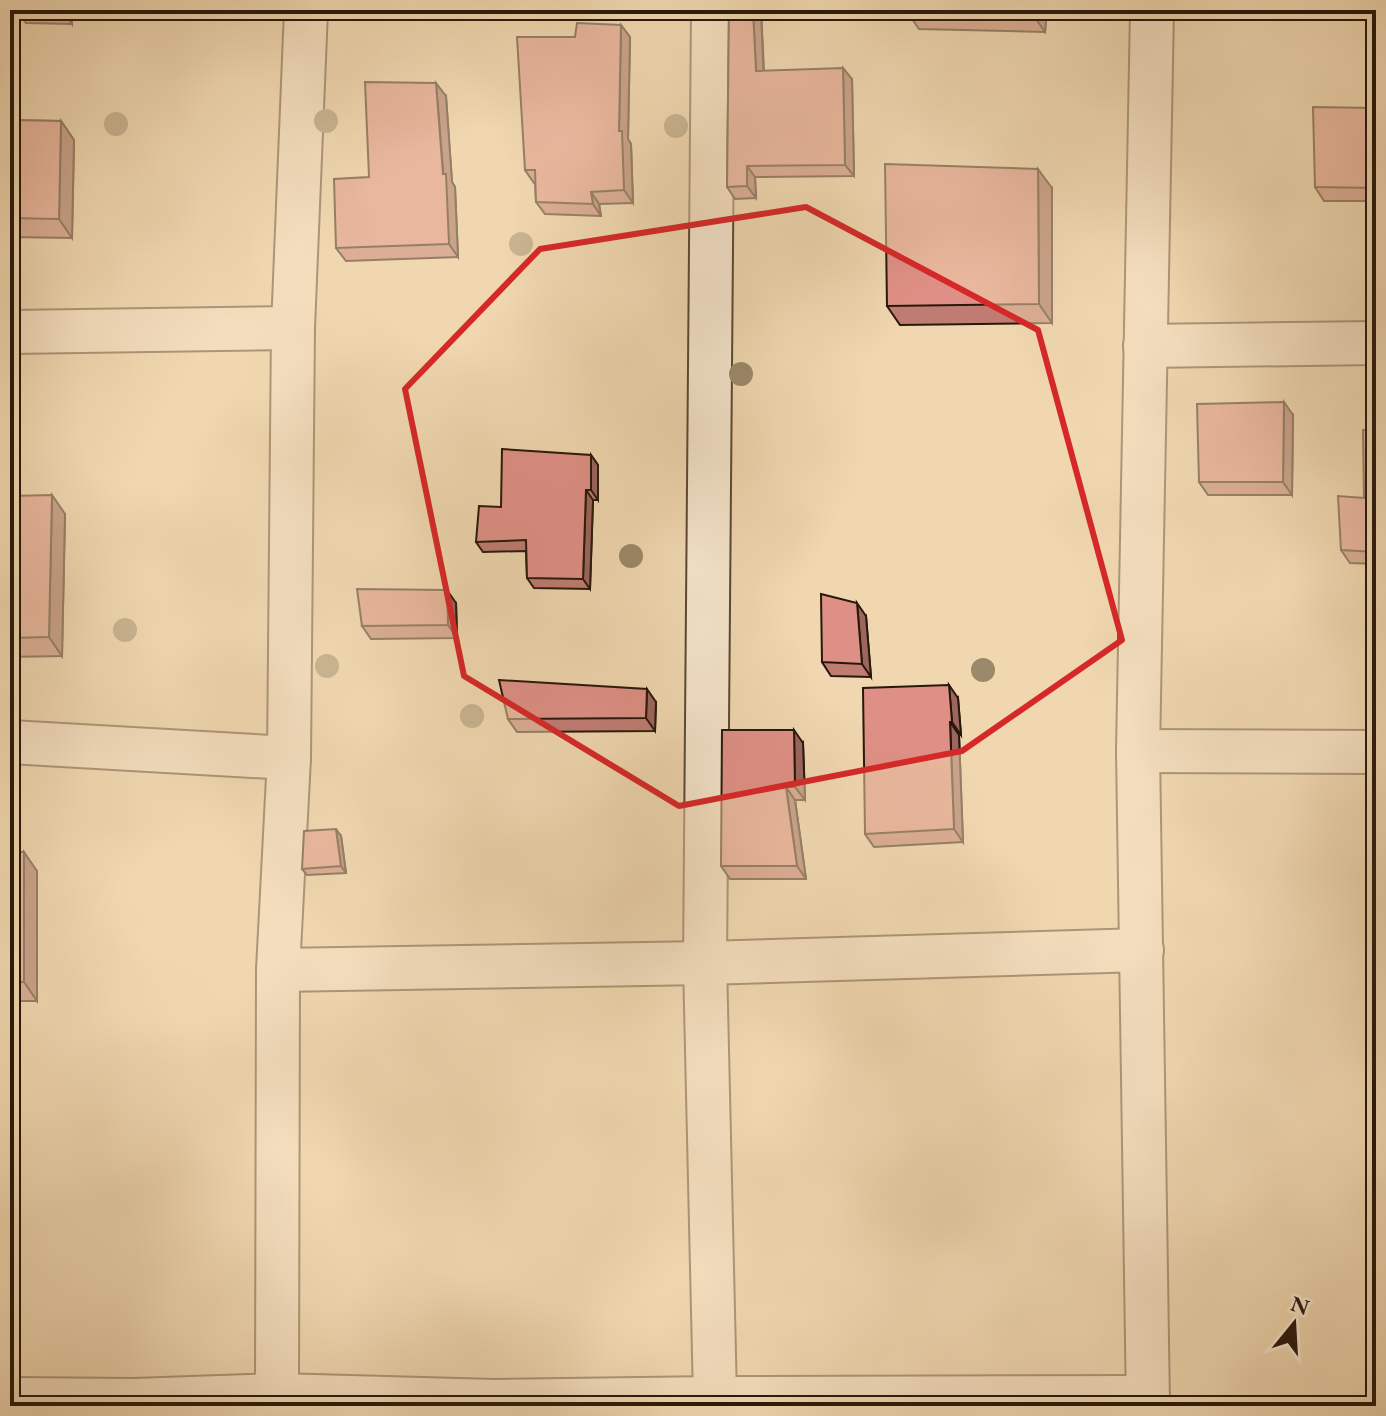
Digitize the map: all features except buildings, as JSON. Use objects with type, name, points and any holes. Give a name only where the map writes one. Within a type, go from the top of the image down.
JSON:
[{"type":"street","points":[[277,1395],[278,970],[289,758],[293,328],[306,10]]},
{"type":"street","points":[[713,10],[705,963],[715,1398]]},
{"type":"street","points":[[10,1399],[134,1403],[277,1395],[495,1404],[715,1398],[1148,1401],[1138,751],[1152,10]]},
{"type":"street","points":[[10,332],[293,328]]},
{"type":"street","points":[[1145,346],[1376,343]]},
{"type":"street","points":[[10,742],[289,758]]},
{"type":"street","points":[[1138,751],[1376,752]]},
{"type":"street","points":[[278,970],[705,963],[1142,950]]},
{"type":"highlighted area","points":[[806,207],[1038,330],[1122,640],[962,751],[679,806],[464,676],[405,389],[540,249]]}]
